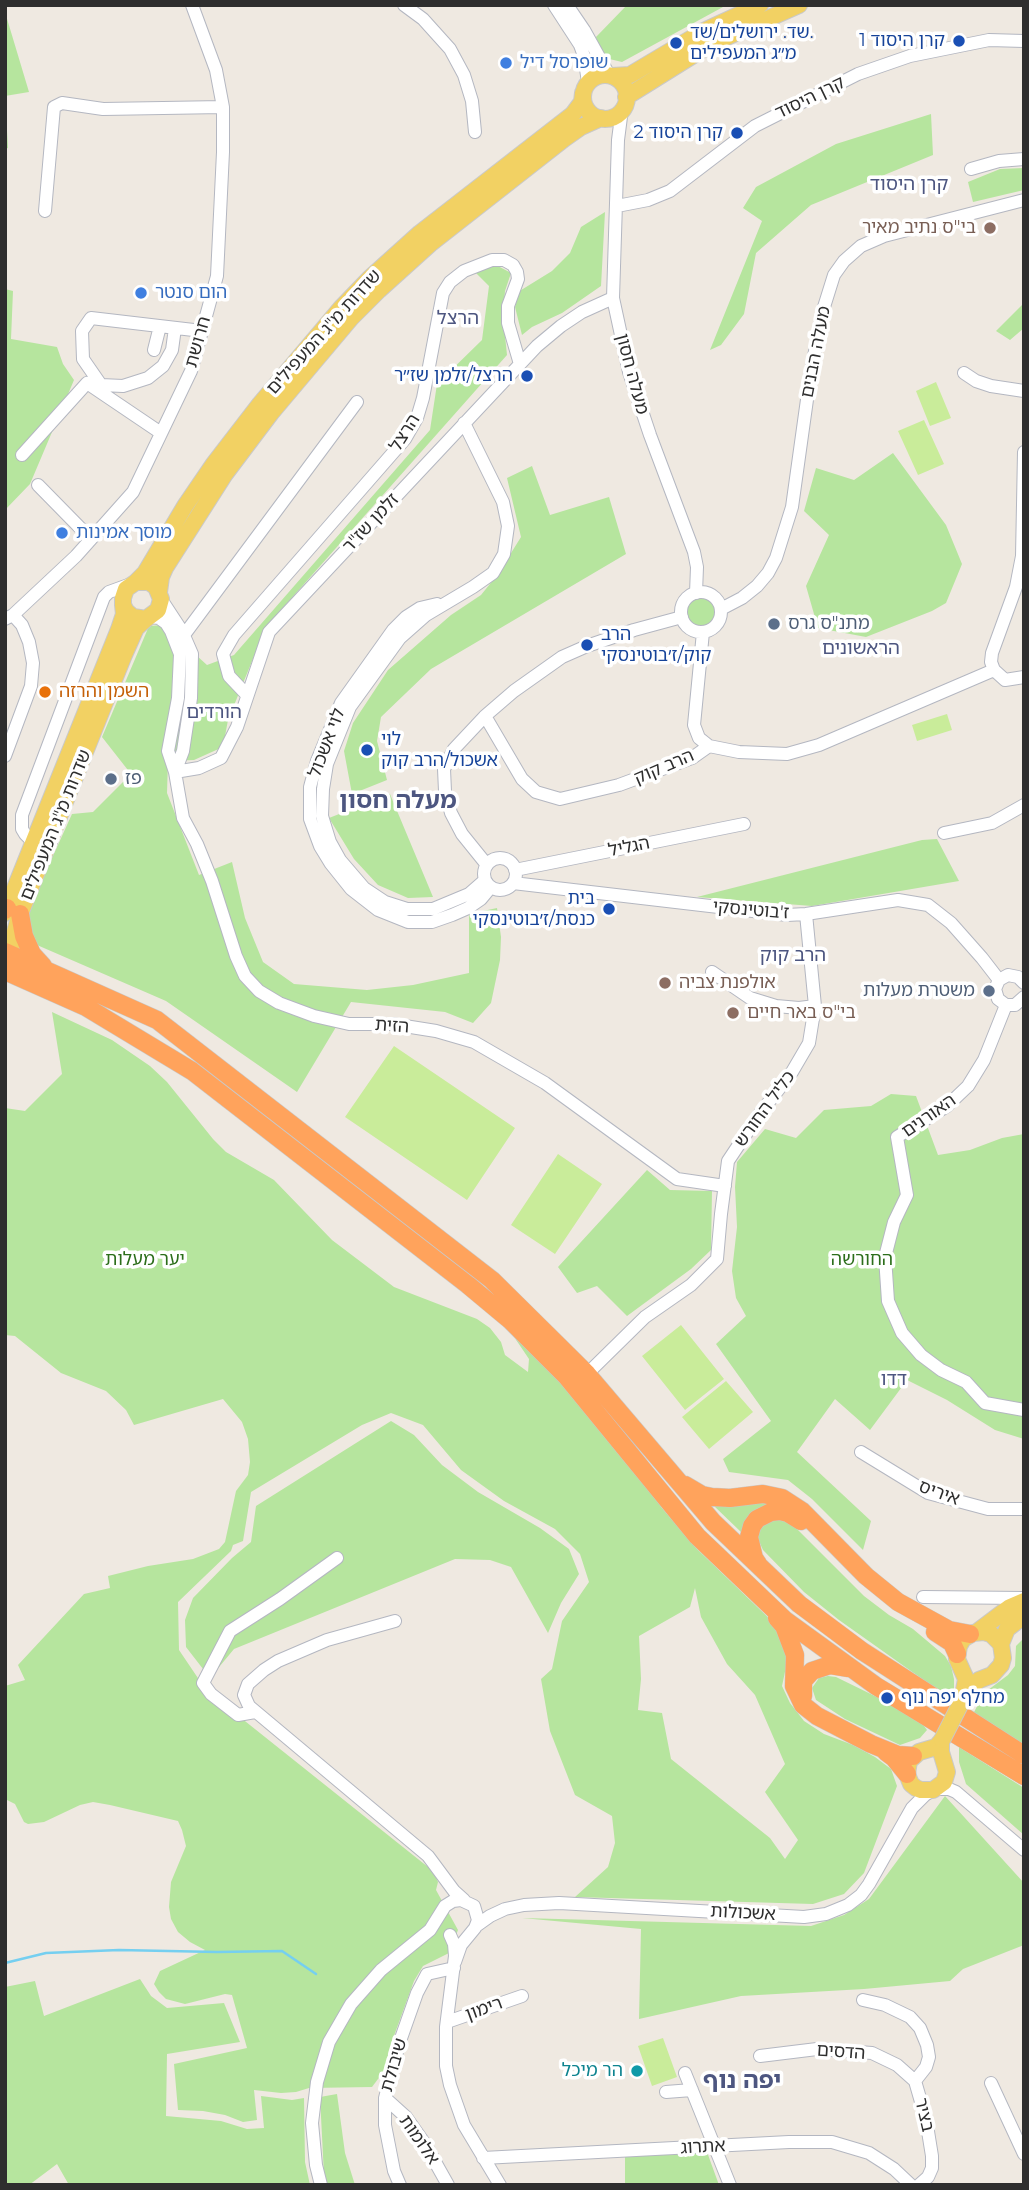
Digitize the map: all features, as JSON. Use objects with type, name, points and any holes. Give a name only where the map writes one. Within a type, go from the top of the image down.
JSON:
[{"type":"highway","points":[[9,911],[32,954],[48,971]]},
{"type":"highway","points":[[6,958],[48,971],[157,1020],[492,1280],[587,1374],[713,1522],[820,1622],[1024,1755]]},
{"type":"highway","points":[[6,958],[192,1071],[351,1192],[510,1320],[566,1377],[697,1536],[785,1620],[876,1686],[1024,1776]]},
{"type":"highway","points":[[676,1480],[702,1495],[712,1497],[763,1494],[782,1498],[802,1511],[866,1576],[898,1602],[948,1630],[973,1633]]},
{"type":"highway","points":[[762,1570],[751,1547],[752,1526],[762,1515],[771,1512],[788,1513],[805,1525],[869,1590],[894,1609],[948,1639],[960,1662]]},
{"type":"highway","points":[[764,1601],[784,1626],[792,1646],[796,1664],[794,1686],[803,1705],[817,1716],[883,1749],[904,1756],[931,1747]]},
{"type":"highway","points":[[817,1716],[808,1707],[803,1693],[803,1681],[807,1675],[823,1665],[850,1669]]},
{"type":"highway","points":[[883,1749],[894,1758],[909,1779]]},
{"type":"main road","points":[[757,6],[704,31],[630,75],[598,76],[586,87],[585,106],[589,112],[603,118],[618,114],[624,103],[711,44],[791,7]]},
{"type":"main road","points":[[610,76],[624,87],[624,103]]},
{"type":"main road","name":"שדרות מ\"ג המעפילים","points":[[133,583],[145,573],[213,465],[260,404],[341,308],[420,233],[573,114],[582,102],[586,87]]},
{"type":"main road","name":"שדרות מ\"ג המעפילים","points":[[160,595],[161,577],[165,568],[225,474],[271,413],[351,318],[430,244],[581,127],[603,118]]},
{"type":"main road","points":[[149,582],[160,595],[158,610],[148,618],[132,617],[123,605],[126,589],[133,583],[149,582]]},
{"type":"main road","name":"שדרות מ\"ג המעפילים","points":[[40,845],[119,629],[124,614],[123,605]]},
{"type":"main road","name":"שדרות מ\"ג המעפילים","points":[[6,958],[9,911],[132,635],[148,618]]},
{"type":"main road","points":[[963,1697],[966,1679],[960,1662],[963,1639],[1024,1600]]},
{"type":"main road","points":[[1001,1644],[1007,1629],[1024,1616]]},
{"type":"main road","points":[[931,1747],[941,1752],[945,1766],[944,1782],[934,1789],[921,1790],[909,1779],[909,1761],[931,1747],[963,1697],[979,1680],[998,1670],[1001,1665],[1001,1644],[991,1634],[973,1633]]},
{"type":"main road","points":[[960,1662],[973,1677],[985,1678]]},
{"type":"street","name":"חרושת","points":[[9,617],[91,539],[133,492],[191,371],[217,276],[223,152],[223,107],[216,70],[192,5]]},
{"type":"street","points":[[404,5],[424,19],[450,49],[464,75],[472,101],[475,132]]},
{"type":"street","points":[[554,5],[580,45],[584,56],[586,87]]},
{"type":"street","points":[[567,5],[610,76]]},
{"type":"street","name":"קרן היסוד","points":[[617,206],[648,200],[670,191],[754,126],[858,74],[923,53],[989,40],[1024,41]]},
{"type":"street","points":[[45,211],[54,107],[62,103],[103,109],[223,107]]},
{"type":"street","name":"מעלה חסון","points":[[624,103],[618,145],[613,299],[629,372],[694,552],[697,567],[696,593]]},
{"type":"street","name":"מעלה חסון","points":[[603,118],[618,145]]},
{"type":"street","points":[[971,169],[999,161],[1024,159]]},
{"type":"street","name":"מעלה הבנים","points":[[721,609],[757,586],[776,558],[792,507],[811,371],[824,307],[834,275],[844,261],[861,246],[884,236],[1024,200]]},
{"type":"street","name":"הרצל","points":[[247,695],[229,676],[223,654],[234,635],[405,439],[417,418],[423,398],[443,293],[450,282],[464,271],[492,260],[504,260],[513,264],[518,279],[508,306],[508,323],[520,364]]},
{"type":"street","name":"זלמן שז\"ר","points":[[175,772],[199,768],[221,758],[237,727],[269,632],[520,364],[561,326],[595,305],[613,299]]},
{"type":"street","points":[[175,328],[172,350],[163,366],[148,378],[123,386],[101,385],[83,359],[82,331],[91,318],[202,331]]},
{"type":"street","points":[[154,349],[160,326]]},
{"type":"street","points":[[964,373],[991,386],[1024,391]]},
{"type":"street","points":[[22,455],[87,383],[161,433]]},
{"type":"street","points":[[184,635],[357,402]]},
{"type":"street","name":"לוי אשכול","points":[[464,423],[503,502],[508,526],[504,554],[493,573],[473,587],[447,601],[420,608],[393,630],[341,703],[317,761],[310,787],[310,819],[320,846],[351,889],[378,911],[408,922],[432,922],[468,908],[481,899],[488,883]]},
{"type":"street","points":[[1024,452],[1022,556],[1016,587],[991,662],[994,670],[1005,680],[1024,677]]},
{"type":"street","points":[[38,485],[91,539]]},
{"type":"street","points":[[40,845],[22,829],[22,815],[99,607],[109,592],[133,583]]},
{"type":"street","points":[[696,593],[715,598],[721,609],[719,622],[710,631],[703,632],[687,627],[681,611],[686,600],[696,593]]},
{"type":"street","name":"הזית","points":[[160,595],[192,654],[191,698],[183,751],[175,772]]},
{"type":"street","points":[[5,756],[31,686],[33,663],[22,625],[9,617]]},
{"type":"street","points":[[487,865],[462,834],[451,813],[445,790],[444,769],[453,749],[485,716],[562,657],[634,630],[682,617]]},
{"type":"street","name":"הזית","points":[[148,618],[159,618],[166,623],[172,631],[180,654],[177,698],[168,751],[175,772],[183,818],[212,881],[236,956],[245,975],[259,991],[279,1003],[314,1016],[349,1024],[392,1024],[436,1031],[474,1042],[545,1083],[677,1179],[725,1185]]},
{"type":"street","points":[[703,632],[694,725],[699,738],[709,746]]},
{"type":"street","name":"הרב קוק","points":[[485,716],[522,779],[536,792],[560,799],[619,785],[692,758],[709,746],[739,752],[787,754],[819,745],[994,670]]},
{"type":"street","points":[[944,833],[992,823],[1024,805]]},
{"type":"street","name":"הגליל","points":[[515,870],[744,824]]},
{"type":"street","points":[[500,859],[509,862],[515,870],[513,883],[500,890],[488,883],[484,875],[487,865],[500,859]]},
{"type":"street","name":"ז'בוטינסקי","points":[[513,883],[773,914],[806,914],[898,900],[928,905],[951,923],[999,980]]},
{"type":"street","name":"כליל החורש","points":[[587,1374],[645,1317],[691,1285],[718,1259],[728,1161],[802,1056],[808,1043],[815,1006],[806,914]]},
{"type":"street","points":[[712,972],[750,998],[776,1006],[815,1006]]},
{"type":"street","points":[[1023,1000],[1015,1005],[1006,1005],[998,999],[995,989],[999,980],[1008,975],[1013,975],[1024,983]]},
{"type":"street","name":"האורנים","points":[[1006,1005],[985,1060],[968,1086],[947,1106],[897,1137],[907,1195],[894,1222],[885,1257],[888,1301],[902,1333],[921,1355],[941,1370],[966,1382],[985,1403],[1024,1410]]},
{"type":"street","name":"איריס","points":[[861,1452],[928,1493],[988,1509],[1024,1509]]},
{"type":"street","points":[[255,1712],[238,1715],[211,1694],[203,1683],[230,1631],[337,1558]]},
{"type":"street","points":[[923,1597],[1024,1600]]},
{"type":"street","points":[[986,1599],[995,1604],[996,1618]]},
{"type":"street","points":[[396,1621],[327,1640],[278,1661],[248,1684],[244,1695],[255,1712],[425,1853],[454,1891],[477,1912],[474,1929],[461,1945],[454,1965]]},
{"type":"street","points":[[945,1766],[956,1792]]},
{"type":"street","points":[[909,1779],[914,1792],[912,1808]]},
{"type":"street","points":[[934,1789],[956,1792],[1024,1850]]},
{"type":"street","name":"אשכולות","points":[[466,1901],[484,1905],[559,1903],[804,1917],[826,1914],[848,1905],[861,1895],[912,1808],[934,1789]]},
{"type":"street","points":[[321,2185],[312,2123],[317,2082],[330,2042],[351,2004],[381,1969],[434,1926],[442,1911],[447,1892],[441,1873]]},
{"type":"street","points":[[466,1901],[453,1901],[442,1911],[442,1925],[450,1934],[455,1947],[447,2022],[446,2066],[464,2125],[500,2185]]},
{"type":"street","name":"אשכולות","points":[[474,1929],[496,1912],[519,1906]]},
{"type":"street","points":[[421,1938],[435,1933],[460,1937],[474,1929]]},
{"type":"street","name":"שיבולת","points":[[400,2185],[394,2171],[385,2125],[385,2098],[399,2044],[417,1993],[427,1974],[454,1965]]},
{"type":"street","name":"רימון","points":[[447,2022],[522,1996]]},
{"type":"street","name":"בציר","points":[[863,2000],[885,2005],[910,2017],[920,2028],[927,2045],[929,2057],[926,2067],[915,2081],[926,2119],[932,2168],[928,2177],[919,2185]]},
{"type":"street","name":"הדסים","points":[[760,2056],[817,2049],[872,2053],[897,2066],[915,2081]]},
{"type":"street","points":[[685,2073],[730,2185]]},
{"type":"street","points":[[991,2083],[1024,2154]]},
{"type":"street","points":[[666,2092],[692,2090]]},
{"type":"street","name":"אלומות","points":[[385,2098],[425,2144],[448,2185]]},
{"type":"street","name":"אתרוג","points":[[483,2158],[832,2142],[869,2153],[894,2169],[911,2185]]},
{"type":"green space","points":[[627,5],[723,7],[622,62],[601,57],[596,37]]},
{"type":"green space","points":[[5,12],[29,92],[5,96]]},
{"type":"green space","points":[[5,96],[8,148],[5,149]]},
{"type":"green space","points":[[931,114],[933,155],[811,205],[756,253],[744,314],[721,345],[710,350],[762,221],[743,208],[756,187],[836,144]]},
{"type":"green space","points":[[1024,168],[1024,190],[973,202],[968,182],[1000,169]]},
{"type":"green space","points":[[605,212],[601,286],[562,313],[532,327],[522,335],[515,307],[518,292],[552,271],[570,253],[581,227]]},
{"type":"green space","points":[[496,265],[511,273],[505,291],[503,316],[507,355],[266,627],[228,720],[223,747],[194,760],[168,761],[167,793],[199,875],[232,862],[245,918],[263,962],[294,984],[367,990],[413,985],[469,973],[469,914],[497,908],[501,937],[500,960],[491,1003],[473,1023],[445,1012],[351,1002],[297,1092],[166,1001],[37,945],[29,927],[27,913],[72,814],[93,812],[131,774],[102,737],[149,626],[163,625],[207,665],[234,655],[430,430],[437,384],[482,340],[489,286],[474,271]]},
{"type":"green space","points":[[5,289],[13,291],[11,339],[57,347],[63,364],[74,380],[30,484],[5,510]]},
{"type":"green space","points":[[1024,303],[1024,328],[1010,340],[996,331]]},
{"type":"green space","points":[[936,382],[951,418],[930,426],[916,391]]},
{"type":"green space","points":[[924,420],[944,464],[918,475],[898,431]]},
{"type":"green space","points":[[893,453],[946,525],[962,564],[946,603],[866,637],[818,628],[806,586],[829,535],[804,511],[816,468],[854,480]]},
{"type":"green space","points":[[532,466],[550,515],[609,497],[626,554],[431,669],[381,717],[377,741],[387,780],[352,794],[344,751],[353,723],[388,670],[451,615],[481,595],[498,574],[521,537],[507,478]]},
{"type":"green space","points":[[701,595],[713,600],[718,612],[713,624],[701,629],[689,624],[684,612],[689,600]]},
{"type":"green space","points":[[947,714],[952,730],[917,741],[912,725]]},
{"type":"green space","points":[[390,794],[433,897],[408,898],[378,885],[354,859],[329,818]]},
{"type":"green space","points":[[937,839],[959,881],[812,906],[697,897],[922,840]]},
{"type":"green space","name":"יער מעלות","points":[[52,1012],[112,1040],[150,1066],[167,1082],[226,1152],[274,1180],[332,1240],[394,1287],[477,1319],[490,1328],[501,1342],[505,1355],[528,1372],[529,1359],[504,1322],[593,1414],[662,1508],[697,1549],[776,1625],[789,1653],[782,1686],[790,1703],[804,1721],[824,1734],[875,1757],[891,1769],[897,1786],[864,1873],[844,1894],[813,1904],[575,1897],[608,1867],[615,1843],[612,1816],[575,1795],[550,1731],[541,1679],[552,1669],[562,1621],[589,1582],[580,1554],[555,1529],[504,1501],[461,1470],[423,1425],[391,1413],[362,1425],[251,1492],[243,1541],[233,1545],[231,1551],[178,1602],[179,1650],[206,1690],[433,1871],[438,1882],[436,1890],[458,1930],[449,1953],[423,1966],[414,1981],[384,2071],[372,2087],[309,2088],[281,2093],[254,2090],[257,2120],[243,2122],[225,2115],[178,2110],[174,2064],[247,2048],[232,1995],[225,1994],[185,2004],[166,1999],[154,1984],[160,1971],[205,1950],[178,1932],[171,1919],[171,1882],[186,1846],[182,1830],[178,1821],[93,1802],[80,1805],[44,1822],[24,1822],[15,1804],[5,1799],[5,1686],[25,1680],[18,1665],[84,1594],[110,1588],[108,1576],[193,1559],[219,1549],[225,1542],[236,1491],[248,1475],[248,1439],[242,1422],[223,1399],[134,1425],[126,1410],[106,1391],[61,1373],[15,1336],[5,1335],[5,1108],[25,1111],[62,1074]],"holes":[[[695,1588],[701,1617],[727,1664],[755,1695],[785,1764],[765,1792],[798,1840],[785,1859],[770,1838],[671,1759],[662,1713],[638,1710],[641,1679],[639,1636],[690,1607]]]},
{"type":"green space","points":[[394,1046],[515,1128],[467,1200],[345,1117]]},
{"type":"green space","name":"החורשה","points":[[891,1094],[916,1096],[938,1155],[970,1150],[1002,1138],[1024,1134],[1024,1439],[995,1430],[947,1400],[907,1380],[870,1430],[835,1399],[797,1452],[871,1521],[863,1550],[812,1499],[788,1480],[729,1472],[723,1459],[771,1421],[716,1344],[746,1316],[736,1298],[732,1271],[737,1227],[737,1162],[765,1129],[796,1138],[824,1110],[871,1106]]},
{"type":"green space","points":[[558,1154],[602,1184],[555,1254],[511,1225]]},
{"type":"green space","points":[[647,1170],[670,1190],[712,1191],[711,1250],[691,1269],[627,1316],[597,1286],[577,1293],[558,1267]]},
{"type":"green space","points":[[681,1325],[724,1379],[685,1410],[642,1356]]},
{"type":"green space","points":[[726,1381],[753,1412],[709,1449],[682,1417]]},
{"type":"green space","points":[[391,1421],[414,1435],[442,1465],[478,1492],[540,1528],[569,1549],[579,1574],[561,1603],[548,1633],[511,1567],[490,1560],[455,1559],[234,1649],[210,1678],[186,1647],[185,1620],[193,1598],[251,1542],[256,1506]]},
{"type":"green space","points":[[778,1502],[757,1509],[741,1532],[714,1506]]},
{"type":"green space","points":[[779,1519],[792,1524],[864,1596],[913,1629],[945,1656],[954,1679],[954,1689],[949,1698],[839,1620],[804,1592],[763,1550],[757,1537],[759,1529],[765,1522]]},
{"type":"green space","points":[[1024,1638],[1024,1745],[972,1716],[984,1693],[1008,1675],[1015,1666],[1016,1646]]},
{"type":"green space","points":[[836,1677],[883,1700],[921,1722],[927,1730],[920,1738],[900,1745],[845,1719],[816,1700],[812,1688],[819,1678]]},
{"type":"green space","points":[[959,1747],[1024,1788],[1024,1835],[966,1784],[959,1762]]},
{"type":"green space","points":[[945,1796],[1024,1883],[1024,1945],[963,1969],[950,1981],[741,1996],[639,2019],[641,1929],[522,1918],[811,1926],[844,1915],[869,1899]]},
{"type":"green space","points":[[140,1979],[151,1996],[167,2008],[224,2003],[240,2042],[167,2054],[166,2116],[221,2121],[247,2129],[264,2128],[261,2096],[292,2100],[304,2098],[305,2162],[310,2185],[69,2185],[57,2164],[29,2185],[5,2185],[5,1987],[35,1981],[44,2016]]},
{"type":"green space","points":[[663,2038],[677,2077],[652,2086],[638,2046]]},
{"type":"green space","points":[[337,2094],[345,2153],[355,2185],[328,2185],[324,2175],[320,2097]]},
{"type":"green space","points":[[707,2152],[719,2185],[625,2185],[625,2155]]},
{"type":"waterway","points":[[5,1963],[46,1953],[119,1950],[282,1951],[316,1974]]},
{"type":"place","name":"קרן היסוד 1","points":[[959,41]]},
{"type":"place","name":"שד. ירושלים/שד. מ״ג המעפילים","points":[[676,43]]},
{"type":"place","name":"שופרסל דיל","points":[[506,63]]},
{"type":"place","name":"קרן היסוד 2","points":[[737,133]]},
{"type":"place","name":"בי\"ס נתיב מאיר","points":[[990,228]]},
{"type":"place","name":"הום סנטר","points":[[141,293]]},
{"type":"place","name":"הרצל/זלמן שז״ר","points":[[527,376]]},
{"type":"place","name":"מוסך אמינות","points":[[62,533]]},
{"type":"place","name":"מתנ\"ס גרס","points":[[774,624]]},
{"type":"place","name":"הרב קוק/ז׳בוטינסקי","points":[[587,645]]},
{"type":"place","name":"השמן והרזה","points":[[45,692]]},
{"type":"place","name":"לוי אשכול/הרב קוק","points":[[367,750]]},
{"type":"place","name":"פז","points":[[111,779]]},
{"type":"place","name":"בית כנסת/ז׳בוטינסקי","points":[[609,909]]},
{"type":"place","name":"אולפנת צביה","points":[[665,983]]},
{"type":"place","name":"משטרת מעלות","points":[[989,991]]},
{"type":"place","name":"בי\"ס באר חיים","points":[[733,1013]]},
{"type":"place","name":"מחלף יפה נוף","points":[[887,1698]]},
{"type":"place","name":"הר מיכל","points":[[637,2071]]},
{"type":"district","name":"קרן היסוד","points":[[909,184]]},
{"type":"district","name":"הרצל","points":[[458,318]]},
{"type":"district","name":"הראשונים","points":[[861,648]]},
{"type":"district","name":"הורדים","points":[[214,712]]},
{"type":"district","name":"מעלה חסון","points":[[398,801]]},
{"type":"district","name":"הרב קוק","points":[[793,955]]},
{"type":"district","name":"דדו","points":[[894,1379]]},
{"type":"district","name":"יפה נוף","points":[[742,2081]]}]
